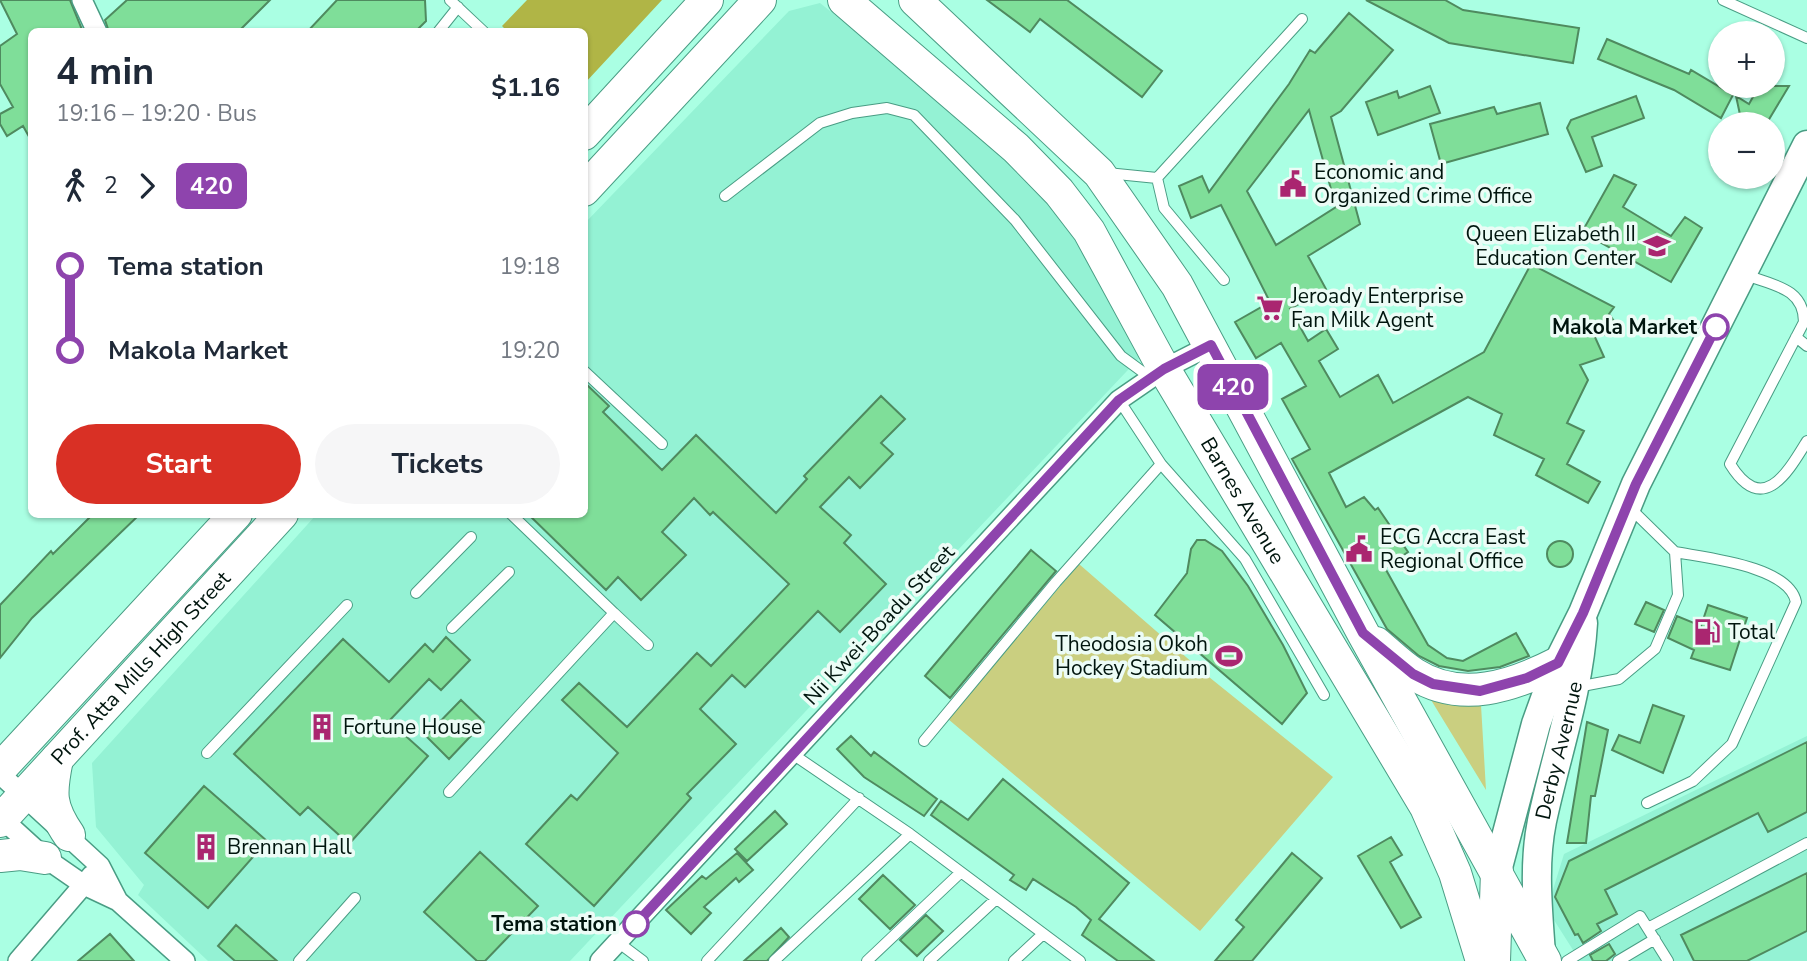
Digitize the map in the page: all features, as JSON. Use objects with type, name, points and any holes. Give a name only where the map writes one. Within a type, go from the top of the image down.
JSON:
[{"type":"main road","points":[[588,127],[706,0]]},
{"type":"main road","points":[[588,186],[760,0]]},
{"type":"main road","name":"Barnes Avenue","points":[[844,0],[1016,148],[1059,192],[1089,231],[1157,374],[1426,807],[1452,866],[1482,961]]},
{"type":"main road","name":"Barnes Avenue","points":[[915,0],[1099,173],[1177,285],[1363,633],[1497,871],[1551,959]]},
{"type":"main road","name":"Derby Avernue","points":[[1551,959],[1537,857],[1566,675],[1583,613],[1628,506],[1807,145]]},
{"type":"main road","name":"Prof. Atta Mills High Street","points":[[0,769],[232,518]]},
{"type":"main road","name":"Prof. Atta Mills High Street","points":[[1,819],[26,795],[278,518]]},
{"type":"main road","points":[[1363,633],[1413,674],[1433,684],[1457,689],[1480,691],[1566,675]]},
{"type":"main road","name":"Derby Avernue","points":[[1494,961],[1497,871],[1536,724],[1566,675]]},
{"type":"main road","points":[[57,759],[51,787],[53,807],[69,835]]},
{"type":"main road","points":[[0,856],[20,854],[45,858]]},
{"type":"street","points":[[82,0],[95,28]]},
{"type":"street","name":"Nii Kwei-Boadu Street","points":[[600,961],[1119,400],[1157,374],[1211,345]]},
{"type":"street","points":[[0,774],[26,795],[100,866],[118,901]]},
{"type":"street","points":[[1,819],[45,858],[84,885],[118,901],[184,961]]},
{"type":"street","points":[[18,961],[100,866]]},
{"type":"lane","points":[[1723,0],[1807,38]]},
{"type":"lane","points":[[440,28],[454,4],[480,28]]},
{"type":"lane","points":[[1157,178],[1302,19]]},
{"type":"lane","points":[[725,196],[820,123],[852,113],[887,108],[914,115],[1015,220],[1121,356],[1157,374]]},
{"type":"lane","points":[[1099,173],[1157,178]]},
{"type":"lane","points":[[1157,178],[1164,208],[1224,280]]},
{"type":"lane","points":[[1742,274],[1797,295],[1804,306],[1805,322],[1730,464],[1744,480],[1754,486],[1769,488],[1779,484],[1807,441]]},
{"type":"lane","points":[[1797,337],[1807,346]]},
{"type":"lane","points":[[588,375],[662,444]]},
{"type":"lane","points":[[1119,400],[1161,464],[1245,559],[1324,695]]},
{"type":"lane","points":[[924,741],[1056,582],[1161,464]]},
{"type":"lane","points":[[1628,506],[1675,552],[1743,565],[1785,582],[1794,592],[1796,602],[1732,744],[1693,780],[1647,803]]},
{"type":"lane","points":[[515,518],[648,645]]},
{"type":"lane","points":[[416,593],[471,537]]},
{"type":"lane","points":[[1566,675],[1619,679],[1656,649],[1678,595],[1675,552]]},
{"type":"lane","points":[[452,628],[509,572]]},
{"type":"lane","points":[[207,753],[347,605]]},
{"type":"lane","points":[[449,792],[614,613]]},
{"type":"lane","points":[[791,753],[910,834],[959,874],[1080,961]]},
{"type":"lane","points":[[707,961],[859,798]]},
{"type":"lane","points":[[774,961],[910,834]]},
{"type":"lane","points":[[1648,928],[1807,843]]},
{"type":"lane","points":[[867,961],[959,874]]},
{"type":"lane","points":[[299,961],[355,898]]},
{"type":"lane","points":[[929,961],[995,900]]},
{"type":"lane","points":[[1551,959],[1640,916],[1668,961]]},
{"type":"lane","points":[[1014,961],[1043,934]]},
{"type":"lane","points":[[1618,961],[1655,939]]},
{"type":"lane","points":[[619,943],[643,961]]},
{"type":"shaded area","points":[[527,0],[662,0],[588,80],[588,28],[502,26]]},
{"type":"shaded area","points":[[820,3],[955,111],[1067,222],[1143,354],[570,961],[208,961],[138,895],[144,885],[96,827],[92,763],[313,518],[588,518],[588,220],[789,11]]},
{"type":"shaded area","name":"Theodosia Okoh Hockey Stadium","points":[[1079,564],[1209,677],[1333,777],[1200,931],[948,719]]},
{"type":"shaded area","points":[[1428,695],[1481,705],[1486,790]]},
{"type":"shaded area","points":[[1807,736],[1807,961],[1580,961],[1547,909],[1564,854]]},
{"type":"building","points":[[0,0],[70,0],[81,28],[28,28],[28,135],[23,126],[7,136],[0,124],[0,114],[13,107],[0,84],[0,46],[17,34]]},
{"type":"building","points":[[127,0],[270,0],[242,28],[108,28],[105,20]]},
{"type":"building","points":[[337,0],[425,0],[426,21],[419,28],[311,28]]},
{"type":"building","points":[[987,0],[1067,0],[1162,71],[1142,97],[1040,19],[1030,32]]},
{"type":"building","points":[[1366,0],[1445,0],[1463,10],[1579,28],[1573,63],[1449,43]]},
{"type":"building","points":[[1349,13],[1393,50],[1341,111],[1331,117],[1360,224],[1308,256],[1326,289],[1290,309],[1308,341],[1326,329],[1338,349],[1319,361],[1340,397],[1378,375],[1393,403],[1484,352],[1531,264],[1614,307],[1609,314],[1616,324],[1612,335],[1594,335],[1604,357],[1580,365],[1588,380],[1567,423],[1584,431],[1567,464],[1600,482],[1588,503],[1536,475],[1544,459],[1494,435],[1502,414],[1468,397],[1329,473],[1346,507],[1364,497],[1375,510],[1378,508],[1408,552],[1385,568],[1428,645],[1447,658],[1463,661],[1516,633],[1529,656],[1500,667],[1468,671],[1439,666],[1419,656],[1387,629],[1292,459],[1310,449],[1282,399],[1306,386],[1281,343],[1256,358],[1235,322],[1270,302],[1221,205],[1191,218],[1179,186],[1202,176],[1209,192],[1289,84],[1310,50],[1315,53]],"holes":[[[1309,110],[1336,207],[1276,245],[1247,191]]]},
{"type":"building","points":[[1607,39],[1689,74],[1691,70],[1708,80],[1708,98],[1731,98],[1724,112],[1711,112],[1674,90],[1598,59]]},
{"type":"building","points":[[1430,86],[1440,113],[1378,135],[1366,102],[1397,91],[1399,98]]},
{"type":"building","points":[[1636,96],[1644,118],[1592,137],[1602,166],[1586,172],[1567,128],[1571,120]]},
{"type":"building","points":[[1736,98],[1749,104],[1752,98],[1782,98],[1773,112],[1739,112]]},
{"type":"building","points":[[1540,103],[1548,134],[1441,164],[1430,124],[1494,107],[1497,114]]},
{"type":"building","points":[[1614,175],[1636,185],[1623,207],[1671,236],[1685,217],[1702,228],[1671,282],[1582,232]]},
{"type":"building","points":[[588,386],[609,406],[603,412],[662,470],[696,435],[776,513],[807,479],[804,476],[881,396],[905,419],[881,443],[893,454],[860,488],[849,477],[820,507],[851,535],[844,543],[886,584],[840,632],[818,611],[745,687],[732,675],[700,709],[736,744],[687,794],[691,798],[594,906],[526,844],[571,795],[577,800],[618,753],[562,700],[579,683],[627,727],[697,653],[711,666],[789,584],[713,512],[710,515],[694,498],[662,532],[686,555],[641,600],[618,577],[606,590],[532,518],[588,518]]},
{"type":"building","points":[[89,518],[136,518],[32,618],[0,658],[0,605],[51,551],[53,554]]},
{"type":"building","points":[[1197,540],[1205,540],[1222,551],[1248,586],[1283,645],[1307,693],[1282,724],[1155,615],[1187,573],[1191,549]]},
{"type":"building","points":[[1560,541],[1569,545],[1573,554],[1569,563],[1560,567],[1551,563],[1547,554],[1551,545]]},
{"type":"building","points":[[1031,550],[1056,571],[950,698],[925,676]]},
{"type":"building","points":[[1646,602],[1664,610],[1654,632],[1635,624]]},
{"type":"building","points":[[1708,605],[1747,618],[1730,670],[1691,658],[1694,650],[1668,638],[1677,616],[1701,626]]},
{"type":"building","name":"Fortune House","points":[[446,637],[470,660],[441,690],[429,679],[389,721],[428,756],[349,844],[308,807],[300,815],[234,754],[343,639],[389,682],[425,644],[433,652]]},
{"type":"building","points":[[461,700],[484,722],[449,759],[426,736]]},
{"type":"building","points":[[1653,705],[1684,716],[1663,773],[1612,750],[1619,735],[1640,743]]},
{"type":"building","points":[[1587,722],[1608,730],[1595,796],[1591,796],[1586,843],[1567,843]]},
{"type":"building","points":[[851,736],[871,756],[874,752],[937,799],[924,816],[864,777],[837,749]]},
{"type":"building","points":[[1807,742],[1807,812],[1768,832],[1758,813],[1605,890],[1617,914],[1597,924],[1601,931],[1583,943],[1578,934],[1575,935],[1555,897],[1569,861]]},
{"type":"building","points":[[1003,779],[1129,883],[1099,919],[1154,961],[1118,961],[1082,935],[1091,920],[1076,907],[1033,879],[1026,890],[1010,880],[1014,875],[931,815],[941,801],[968,820]]},
{"type":"building","name":"Brennan Hall","points":[[204,786],[267,841],[208,908],[145,853]]},
{"type":"building","points":[[775,811],[787,824],[747,861],[735,849]]},
{"type":"building","points":[[1391,837],[1402,855],[1390,862],[1421,917],[1401,928],[1358,856]]},
{"type":"building","points":[[480,852],[538,906],[485,961],[477,961],[424,912]]},
{"type":"building","points":[[737,853],[753,870],[739,882],[736,878],[704,907],[711,913],[691,934],[666,910],[702,876],[706,879]]},
{"type":"building","points":[[1292,853],[1322,878],[1252,961],[1215,961],[1244,927],[1236,920]]},
{"type":"building","points":[[1807,873],[1807,931],[1747,961],[1694,961],[1681,935]]},
{"type":"building","points":[[883,875],[915,905],[890,929],[859,899]]},
{"type":"building","points":[[926,915],[943,931],[917,956],[900,940]]},
{"type":"building","points":[[236,925],[277,961],[235,961],[218,946]]},
{"type":"building","points":[[781,928],[789,937],[767,961],[744,961]]},
{"type":"building","points":[[110,934],[134,961],[78,961]]},
{"type":"building","points":[[1609,944],[1615,954],[1606,961],[1593,961],[1590,955]]},
{"type":"bus line","name":"420","points":[[636,924],[1119,400],[1164,369],[1211,345],[1363,633],[1413,674],[1433,684],[1480,691],[1503,687],[1558,663],[1583,613],[1636,484],[1716,327]]},
{"type":"place","name":"Economic and Organized Crime Office","points":[[1293,184]]},
{"type":"place","name":"Queen Elizabeth II Education Center","points":[[1657,246]]},
{"type":"place","name":"Jeroady Enterprise Fan Milk Agent","points":[[1270,308]]},
{"type":"place","name":"Makola Market","points":[[1716,327]]},
{"type":"place","name":"ECG Accra East Regional Office","points":[[1359,549]]},
{"type":"place","name":"Total","points":[[1707,632]]},
{"type":"place","name":"Theodosia Okoh Hockey Stadium","points":[[1229,656]]},
{"type":"place","name":"Fortune House","points":[[322,727]]},
{"type":"place","name":"Brennan Hall","points":[[206,847]]},
{"type":"place","name":"Tema station","points":[[636,924]]}]
